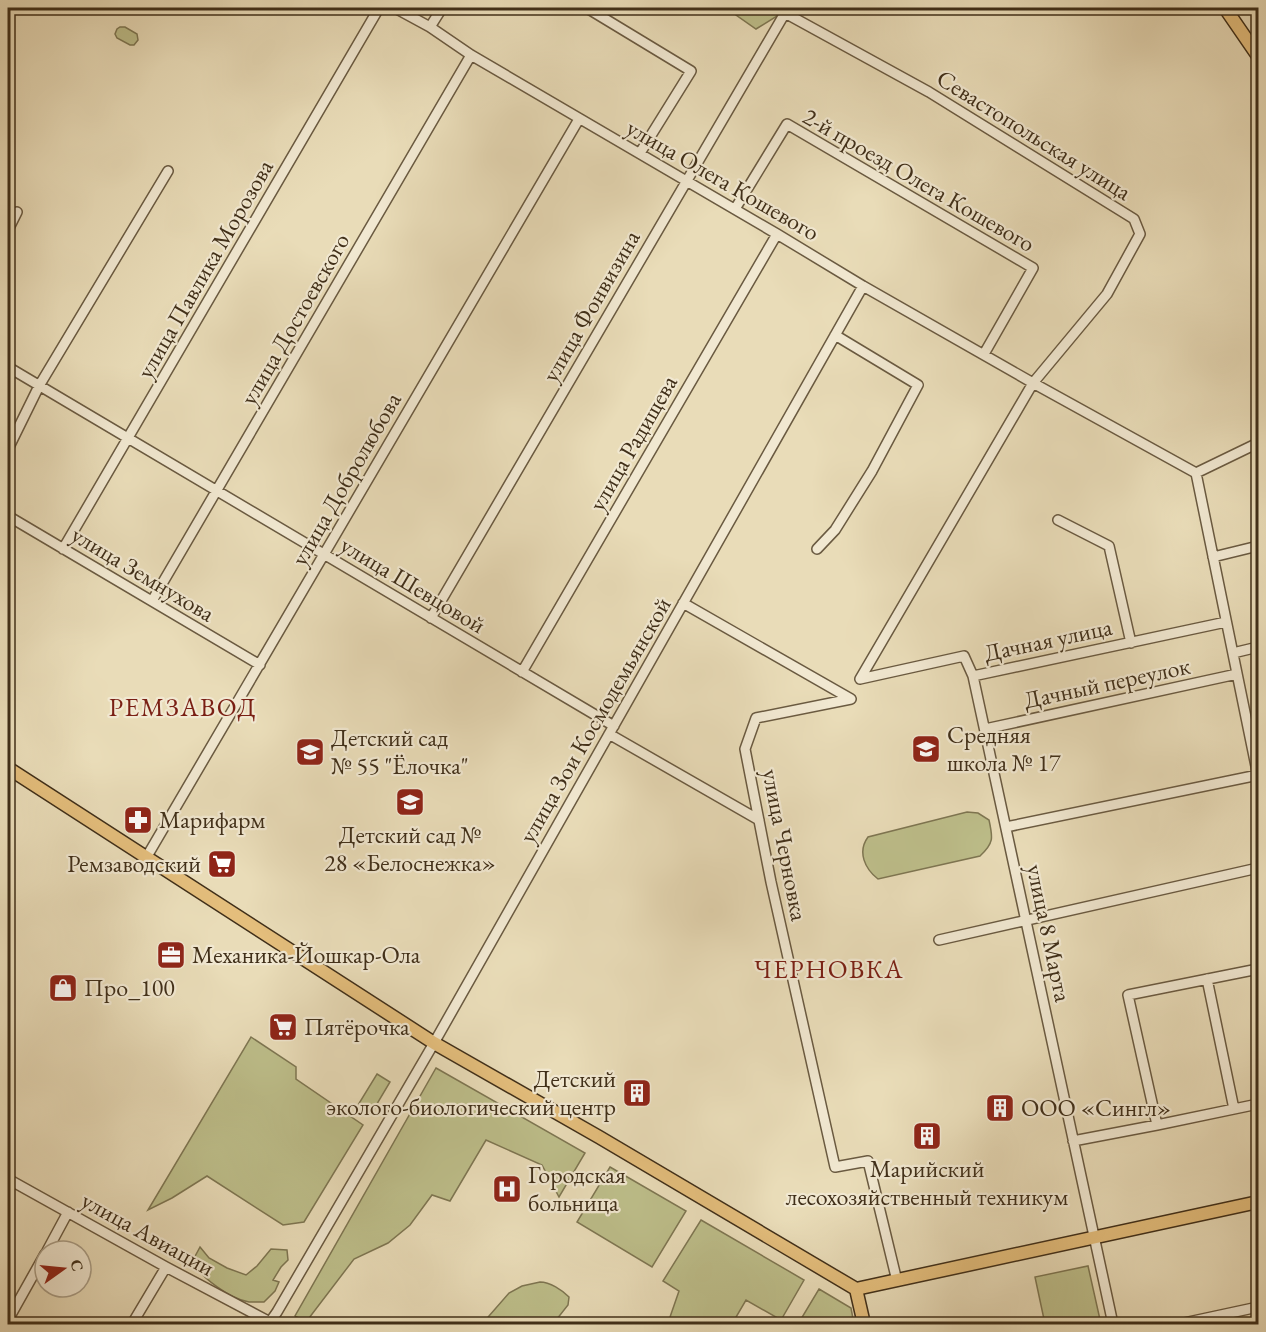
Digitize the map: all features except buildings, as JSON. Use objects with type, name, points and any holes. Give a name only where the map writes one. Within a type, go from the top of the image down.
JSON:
[{"type":"main road","points":[[1225,8],[1258,56]]},
{"type":"main road","points":[[8,768],[434,1043],[599,1137],[856,1289],[1258,1202]]},
{"type":"main road","points":[[856,1289],[864,1324]]},
{"type":"street","name":"улица Павлика Морозова","points":[[63,549],[380,8]]},
{"type":"street","name":"улица Олега Кошевого","points":[[395,8],[862,286],[1196,473]]},
{"type":"street","points":[[430,27],[442,8]]},
{"type":"street","points":[[587,8],[691,71],[640,153]]},
{"type":"street","name":"улица Фонвизина","points":[[431,618],[785,14]]},
{"type":"street","name":"Севастопольская улица","points":[[785,14],[929,92],[1134,219],[1140,234],[1107,294],[1033,383],[860,679],[964,656],[974,676]]},
{"type":"street","name":"улица Достоевского","points":[[152,601],[471,55]]},
{"type":"street","name":"улица Добролюбова","points":[[146,858],[579,119]]},
{"type":"street","name":"2-й проезд Олега Кошевого","points":[[735,209],[787,124],[1033,268],[984,354]]},
{"type":"street","points":[[8,449],[39,386],[168,171]]},
{"type":"street","points":[[8,230],[17,212]]},
{"type":"street","name":"улица Радищева","points":[[522,672],[777,234]]},
{"type":"street","name":"улица Зои Космодемьянской","points":[[268,1323],[434,1043],[862,286]]},
{"type":"street","points":[[817,549],[835,530],[872,471],[918,385],[835,335]]},
{"type":"street","name":"улица Шевцовой","points":[[8,367],[522,672],[611,730],[759,820]]},
{"type":"street","points":[[1006,827],[1258,776],[1256,754],[1196,473],[1258,443]]},
{"type":"street","name":"улица Земнухова","points":[[8,516],[260,665]]},
{"type":"street","name":"Дачная улица","points":[[1058,520],[1109,546],[1131,643]]},
{"type":"street","points":[[1213,556],[1258,546]]},
{"type":"street","name":"улица Черновка","points":[[683,603],[851,699],[756,718],[746,749],[771,882],[835,1167],[868,1161],[897,1281]]},
{"type":"street","name":"Дачная улица","points":[[974,676],[1227,622]]},
{"type":"street","points":[[1233,653],[1258,647]]},
{"type":"street","name":"Дачный переулок","points":[[985,729],[1238,674]]},
{"type":"street","name":"улица 8 Марта","points":[[974,676],[1113,1324]]},
{"type":"street","points":[[939,940],[1258,868]]},
{"type":"street","points":[[1157,1125],[1128,995],[1258,969]]},
{"type":"street","points":[[1207,979],[1234,1109]]},
{"type":"street","points":[[1073,1141],[1258,1104]]},
{"type":"street","name":"улица Авиации","points":[[8,1179],[268,1323]]},
{"type":"street","points":[[53,1239],[68,1212]]},
{"type":"street","points":[[132,1324],[166,1267]]},
{"type":"street","points":[[8,1320],[33,1275]]},
{"type":"street","points":[[1179,1324],[1211,1321],[1258,1307]]},
{"type":"green space","points":[[726,8],[790,8],[756,29]]},
{"type":"green space","points":[[120,27],[125,27],[137,34],[138,40],[134,45],[117,38],[115,34]]},
{"type":"green space","points":[[967,812],[978,813],[989,820],[991,840],[980,856],[878,879],[866,865],[863,848],[868,837]]},
{"type":"green space","points":[[251,1037],[296,1067],[296,1079],[363,1125],[304,1222],[283,1225],[207,1176],[148,1210]]},
{"type":"green space","points":[[436,1068],[585,1153],[559,1197],[542,1165],[486,1140],[450,1201],[432,1195],[410,1225],[388,1243],[354,1259],[306,1322],[295,1316]]},
{"type":"green space","points":[[377,1074],[390,1082],[371,1114],[358,1105]]},
{"type":"green space","points":[[610,1167],[686,1211],[652,1267],[577,1222]]},
{"type":"green space","points":[[701,1220],[804,1280],[781,1320],[746,1300],[732,1324],[676,1324],[669,1320],[679,1291],[663,1281]]},
{"type":"green space","points":[[200,1247],[209,1258],[246,1275],[271,1249],[287,1250],[288,1260],[273,1280],[279,1282],[275,1291],[264,1302],[249,1302],[225,1292],[209,1281],[197,1268],[192,1262]]},
{"type":"green space","points":[[1088,1266],[1101,1324],[1045,1324],[1035,1277]]},
{"type":"green space","points":[[540,1282],[556,1287],[569,1297],[568,1305],[553,1324],[482,1324],[509,1293],[522,1286]]},
{"type":"green space","points":[[819,1289],[851,1308],[854,1324],[798,1324]]},
{"type":"place","name":"Средняя школа № 17","points":[[926,749]]},
{"type":"place","name":"Детский сад № 55 \"Ёлочка\"","points":[[310,752]]},
{"type":"place","name":"Детский сад № 28 «Белоснежка»","points":[[410,802]]},
{"type":"place","name":"Марифарм","points":[[138,820]]},
{"type":"place","name":"Ремзаводский","points":[[222,864]]},
{"type":"place","name":"Механика-Йошкар-Ола","points":[[171,955]]},
{"type":"place","name":"Про_100","points":[[63,988]]},
{"type":"place","name":"Пятёрочка","points":[[283,1027]]},
{"type":"place","name":"Детский эколого-биологический центр","points":[[637,1093]]},
{"type":"place","name":"ООО «Сингл»","points":[[1000,1108]]},
{"type":"place","name":"Марийский лесохозяйственный техникум","points":[[927,1136]]},
{"type":"place","name":"Городская больница","points":[[507,1189]]},
{"type":"district","name":"РЕМЗАВОД","points":[[183,707]]},
{"type":"district","name":"ЧЕРНОВКА","points":[[829,969]]}]
